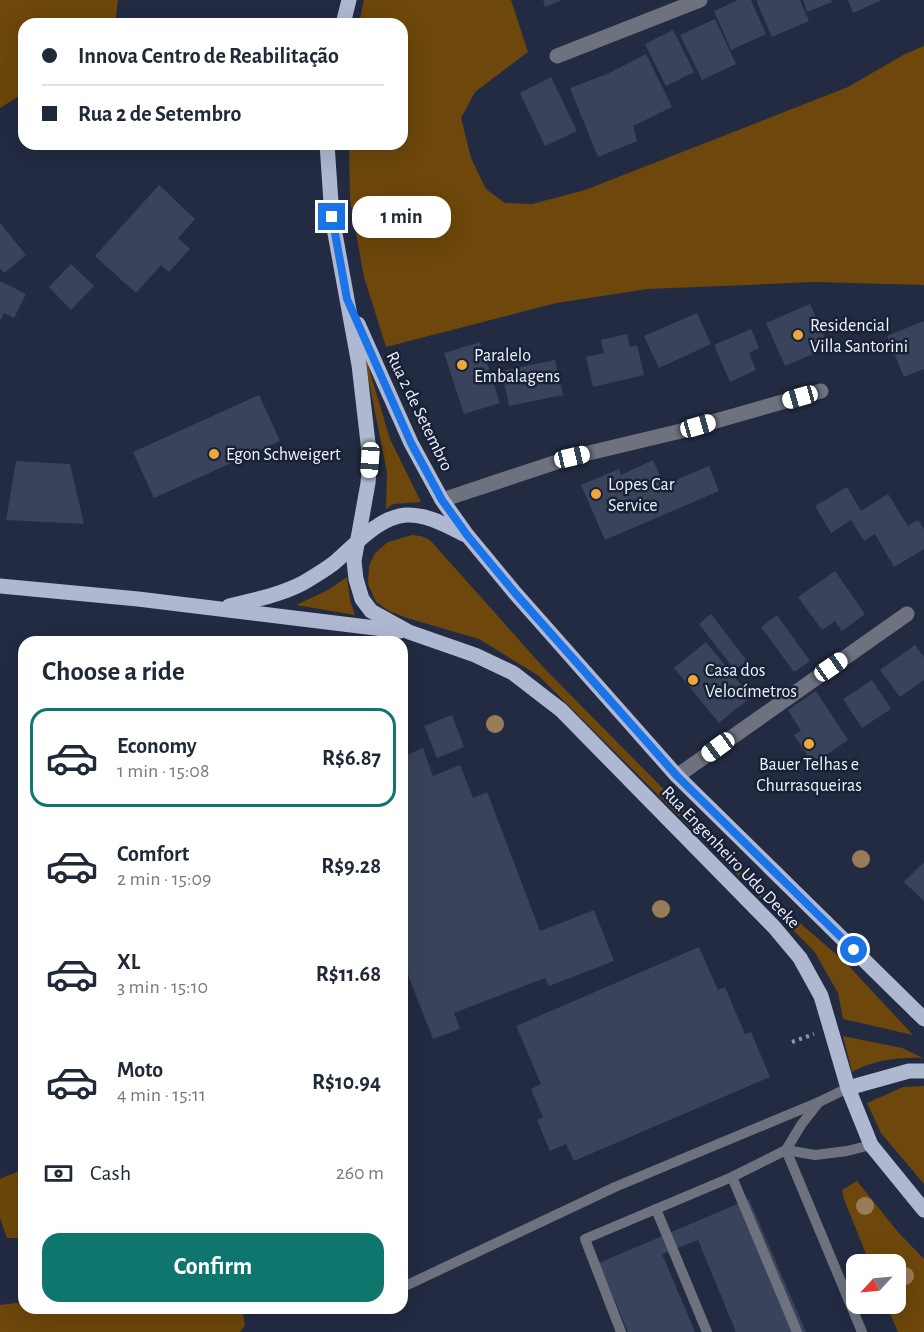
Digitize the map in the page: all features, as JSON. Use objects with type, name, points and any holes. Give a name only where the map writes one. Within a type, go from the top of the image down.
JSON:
[{"type":"main road","points":[[344,18],[349,0]]},
{"type":"main road","name":"Rua 2 de Setembro","points":[[327,150],[332,217],[368,425],[369,483],[356,543]]},
{"type":"main road","name":"Rua 2 de Setembro","points":[[347,299],[398,417],[442,500],[467,535]]},
{"type":"main road","points":[[217,609],[270,596],[303,583],[332,565],[384,522],[405,515],[431,518],[467,535]]},
{"type":"main road","name":"Rua Engenheiro Udo Deeke","points":[[467,535],[677,776],[924,1019]]},
{"type":"main road","name":"Rua Engenheiro Udo Deeke","points":[[356,543],[354,561],[356,579],[362,599],[371,611],[409,632],[475,655],[513,673],[561,710],[774,927],[800,958],[821,996],[848,1088],[872,1145],[924,1210]]},
{"type":"main road","points":[[0,586],[138,598],[409,632]]},
{"type":"main road","points":[[848,1088],[909,1071],[924,1071]]},
{"type":"street","points":[[557,56],[700,0]]},
{"type":"street","points":[[442,500],[572,457],[677,432],[821,391]]},
{"type":"street","points":[[677,776],[907,614]]},
{"type":"lane","points":[[408,1285],[615,1187],[848,1088]]},
{"type":"lane","points":[[621,1332],[585,1239],[732,1177],[786,1150],[801,1125],[819,1102]]},
{"type":"lane","points":[[786,1150],[815,1155],[872,1145]]},
{"type":"lane","points":[[786,1150],[862,1332]]},
{"type":"lane","points":[[732,1177],[797,1332]]},
{"type":"lane","points":[[656,1209],[707,1332]]},
{"type":"path","points":[[792,1042],[815,1034]]},
{"type":"shaded area","points":[[0,0],[118,0],[116,18],[18,18],[18,97],[0,108]]},
{"type":"shaded area","points":[[364,0],[511,0],[528,52],[475,92],[461,118],[471,158],[486,189],[505,203],[532,204],[585,190],[848,87],[905,54],[924,46],[924,285],[815,282],[648,289],[556,303],[386,347],[364,277],[350,200],[349,150],[408,150],[408,18],[360,18]]},
{"type":"shaded area","points":[[361,342],[390,439],[421,502],[393,504],[386,509],[387,472]]},
{"type":"shaded area","points":[[412,535],[430,540],[544,668],[770,897],[845,962],[913,1035],[843,1019],[838,993],[814,951],[539,676],[479,639],[407,618],[389,611],[376,602],[368,584],[369,566],[375,553],[388,542]]},
{"type":"shaded area","points":[[347,577],[350,600],[355,615],[296,605],[328,590]]},
{"type":"shaded area","points":[[843,1036],[902,1048],[923,1058],[887,1060],[852,1072]]},
{"type":"shaded area","points":[[924,1086],[924,1184],[881,1133],[867,1103],[903,1087]]},
{"type":"shaded area","points":[[18,1172],[18,1238],[7,1238],[0,1218],[0,1179]]},
{"type":"shaded area","points":[[857,1181],[898,1232],[924,1259],[924,1332],[898,1332],[890,1314],[906,1314],[906,1254],[866,1254],[842,1190]]},
{"type":"shaded area","points":[[18,1303],[18,1314],[243,1314],[245,1326],[240,1332],[0,1332],[0,1305]]},
{"type":"building","points":[[543,0],[562,0],[545,7]]},
{"type":"building","points":[[738,0],[751,0],[766,34],[731,50],[714,11]]},
{"type":"building","points":[[756,0],[800,0],[809,21],[772,37]]},
{"type":"building","points":[[803,0],[831,0],[832,2],[807,12]]},
{"type":"building","points":[[848,0],[882,0],[853,13]]},
{"type":"building","points":[[715,19],[736,64],[702,80],[680,35]]},
{"type":"building","points":[[673,30],[694,72],[666,86],[645,44]]},
{"type":"building","points":[[646,54],[672,107],[633,126],[637,141],[598,157],[570,88],[607,74]]},
{"type":"building","points":[[551,77],[577,131],[545,146],[520,93]]},
{"type":"building","points":[[159,185],[195,219],[178,238],[190,249],[169,272],[161,265],[136,293],[95,256]]},
{"type":"building","points":[[0,223],[26,255],[4,273],[0,268]]},
{"type":"building","points":[[71,264],[94,286],[71,310],[49,287]]},
{"type":"building","points":[[0,281],[26,294],[14,318],[4,313],[0,321]]},
{"type":"building","name":"Residencial Villa Santorini","points":[[810,304],[829,347],[785,366],[766,323]]},
{"type":"building","points":[[697,313],[711,344],[659,368],[644,336]]},
{"type":"building","points":[[924,321],[924,369],[904,377],[887,336]]},
{"type":"building","points":[[751,329],[759,348],[749,353],[756,370],[730,382],[714,345]]},
{"type":"building","points":[[627,334],[630,347],[637,345],[644,375],[593,387],[586,357],[604,353],[601,340]]},
{"type":"building","points":[[480,342],[500,403],[464,414],[444,353]]},
{"type":"building","points":[[555,360],[563,395],[509,406],[502,371]]},
{"type":"building","points":[[259,395],[280,441],[154,498],[133,452]]},
{"type":"building","points":[[653,460],[664,485],[709,466],[719,491],[605,540],[581,485],[619,469],[621,475]]},
{"type":"building","points":[[16,461],[70,464],[84,524],[6,520]]},
{"type":"building","points":[[847,487],[861,511],[888,494],[908,526],[918,520],[924,529],[924,549],[894,567],[875,534],[864,541],[851,520],[831,533],[815,506]]},
{"type":"building","points":[[835,571],[865,614],[842,631],[835,621],[822,630],[798,597]]},
{"type":"building","points":[[711,614],[747,661],[735,670],[699,624]]},
{"type":"building","points":[[777,615],[810,661],[794,672],[761,627]]},
{"type":"building","points":[[706,642],[751,697],[719,723],[674,668]]},
{"type":"building","points":[[915,645],[924,657],[924,680],[900,697],[880,670]]},
{"type":"building","points":[[872,680],[891,709],[862,728],[843,699]]},
{"type":"building","points":[[816,691],[848,740],[813,764],[794,735],[801,731],[788,710]]},
{"type":"building","points":[[452,715],[464,747],[437,758],[424,726]]},
{"type":"building","points":[[423,748],[433,776],[460,765],[473,798],[487,792],[540,931],[594,910],[614,961],[549,986],[545,978],[454,1013],[460,1029],[433,1039],[408,975],[408,754]]},
{"type":"building","points":[[924,862],[924,901],[904,882]]},
{"type":"building","points":[[699,947],[718,990],[725,987],[745,1034],[751,1032],[770,1077],[574,1161],[566,1144],[550,1151],[537,1120],[543,1117],[531,1089],[541,1084],[516,1026]]},
{"type":"building","points":[[749,1199],[806,1332],[736,1332],[698,1240],[662,1254],[695,1332],[628,1332],[599,1263]]},
{"type":"place","name":"Residencial Villa Santorini","points":[[798,335]]},
{"type":"place","name":"Paralelo Embalagens","points":[[462,365]]},
{"type":"place","name":"Egon Schweigert","points":[[214,454]]},
{"type":"place","name":"Lopes Car Service","points":[[596,494]]},
{"type":"place","name":"Casa dos Velocímetros","points":[[693,680]]},
{"type":"place","name":"Bauer Telhas e Churrasqueiras","points":[[809,744]]},
{"type":"route","points":[[332,217],[347,299],[398,417],[442,500],[467,535],[515,593],[677,776],[854,950]]}]
